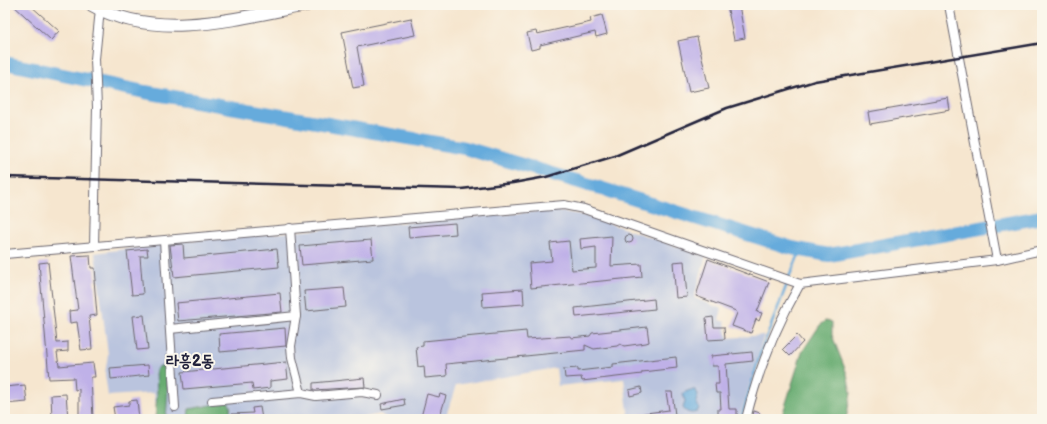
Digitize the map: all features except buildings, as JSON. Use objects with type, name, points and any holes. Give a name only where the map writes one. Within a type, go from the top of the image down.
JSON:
[{"type":"highway","points":[[96,7],[122,17],[158,24],[198,25],[306,5]]},
{"type":"street","points":[[949,5],[997,260]]},
{"type":"street","points":[[94,246],[97,107],[95,59],[96,7]]},
{"type":"street","points":[[5,254],[554,206],[573,206],[800,284],[997,260],[1042,250]]},
{"type":"street","points":[[290,228],[296,316],[291,346],[292,358],[301,393]]},
{"type":"street","points":[[164,241],[175,407]]},
{"type":"street","points":[[746,419],[759,369],[784,313],[800,284]]},
{"type":"street","points":[[170,329],[296,316]]},
{"type":"street","points":[[212,401],[301,393],[316,396],[362,392],[378,395]]},
{"type":"shaded area","points":[[554,210],[587,216],[706,256],[694,298],[722,309],[719,320],[725,322],[728,338],[764,335],[739,419],[629,419],[624,379],[558,386],[556,368],[456,385],[445,419],[388,419],[380,414],[357,419],[158,419],[154,393],[108,396],[105,374],[108,354],[95,253],[184,241]]},
{"type":"green space","points":[[825,321],[832,322],[832,335],[847,374],[851,393],[846,419],[781,419],[802,352],[820,325]]},
{"type":"green space","points":[[163,366],[166,368],[168,389],[166,419],[155,419],[157,394],[156,370],[158,367]]},
{"type":"green space","points":[[1042,370],[1042,400],[1038,376]]},
{"type":"green space","points":[[228,402],[230,410],[227,419],[188,419],[189,409]]},
{"type":"water","points":[[690,390],[695,390],[698,394],[696,402],[699,408],[695,413],[687,412],[683,408],[685,401],[683,393]]},
{"type":"waterway","points":[[5,63],[145,92],[465,148],[792,248],[829,255],[1042,217]]},
{"type":"waterway","points":[[789,277],[801,250]]},
{"type":"waterway","points":[[741,419],[760,354],[787,284]]},
{"type":"railway","points":[[5,177],[461,189],[513,183],[546,177],[615,156],[727,108],[815,81],[1042,43]]},
{"type":"district","name":"라흥2동","points":[[190,360]]}]
